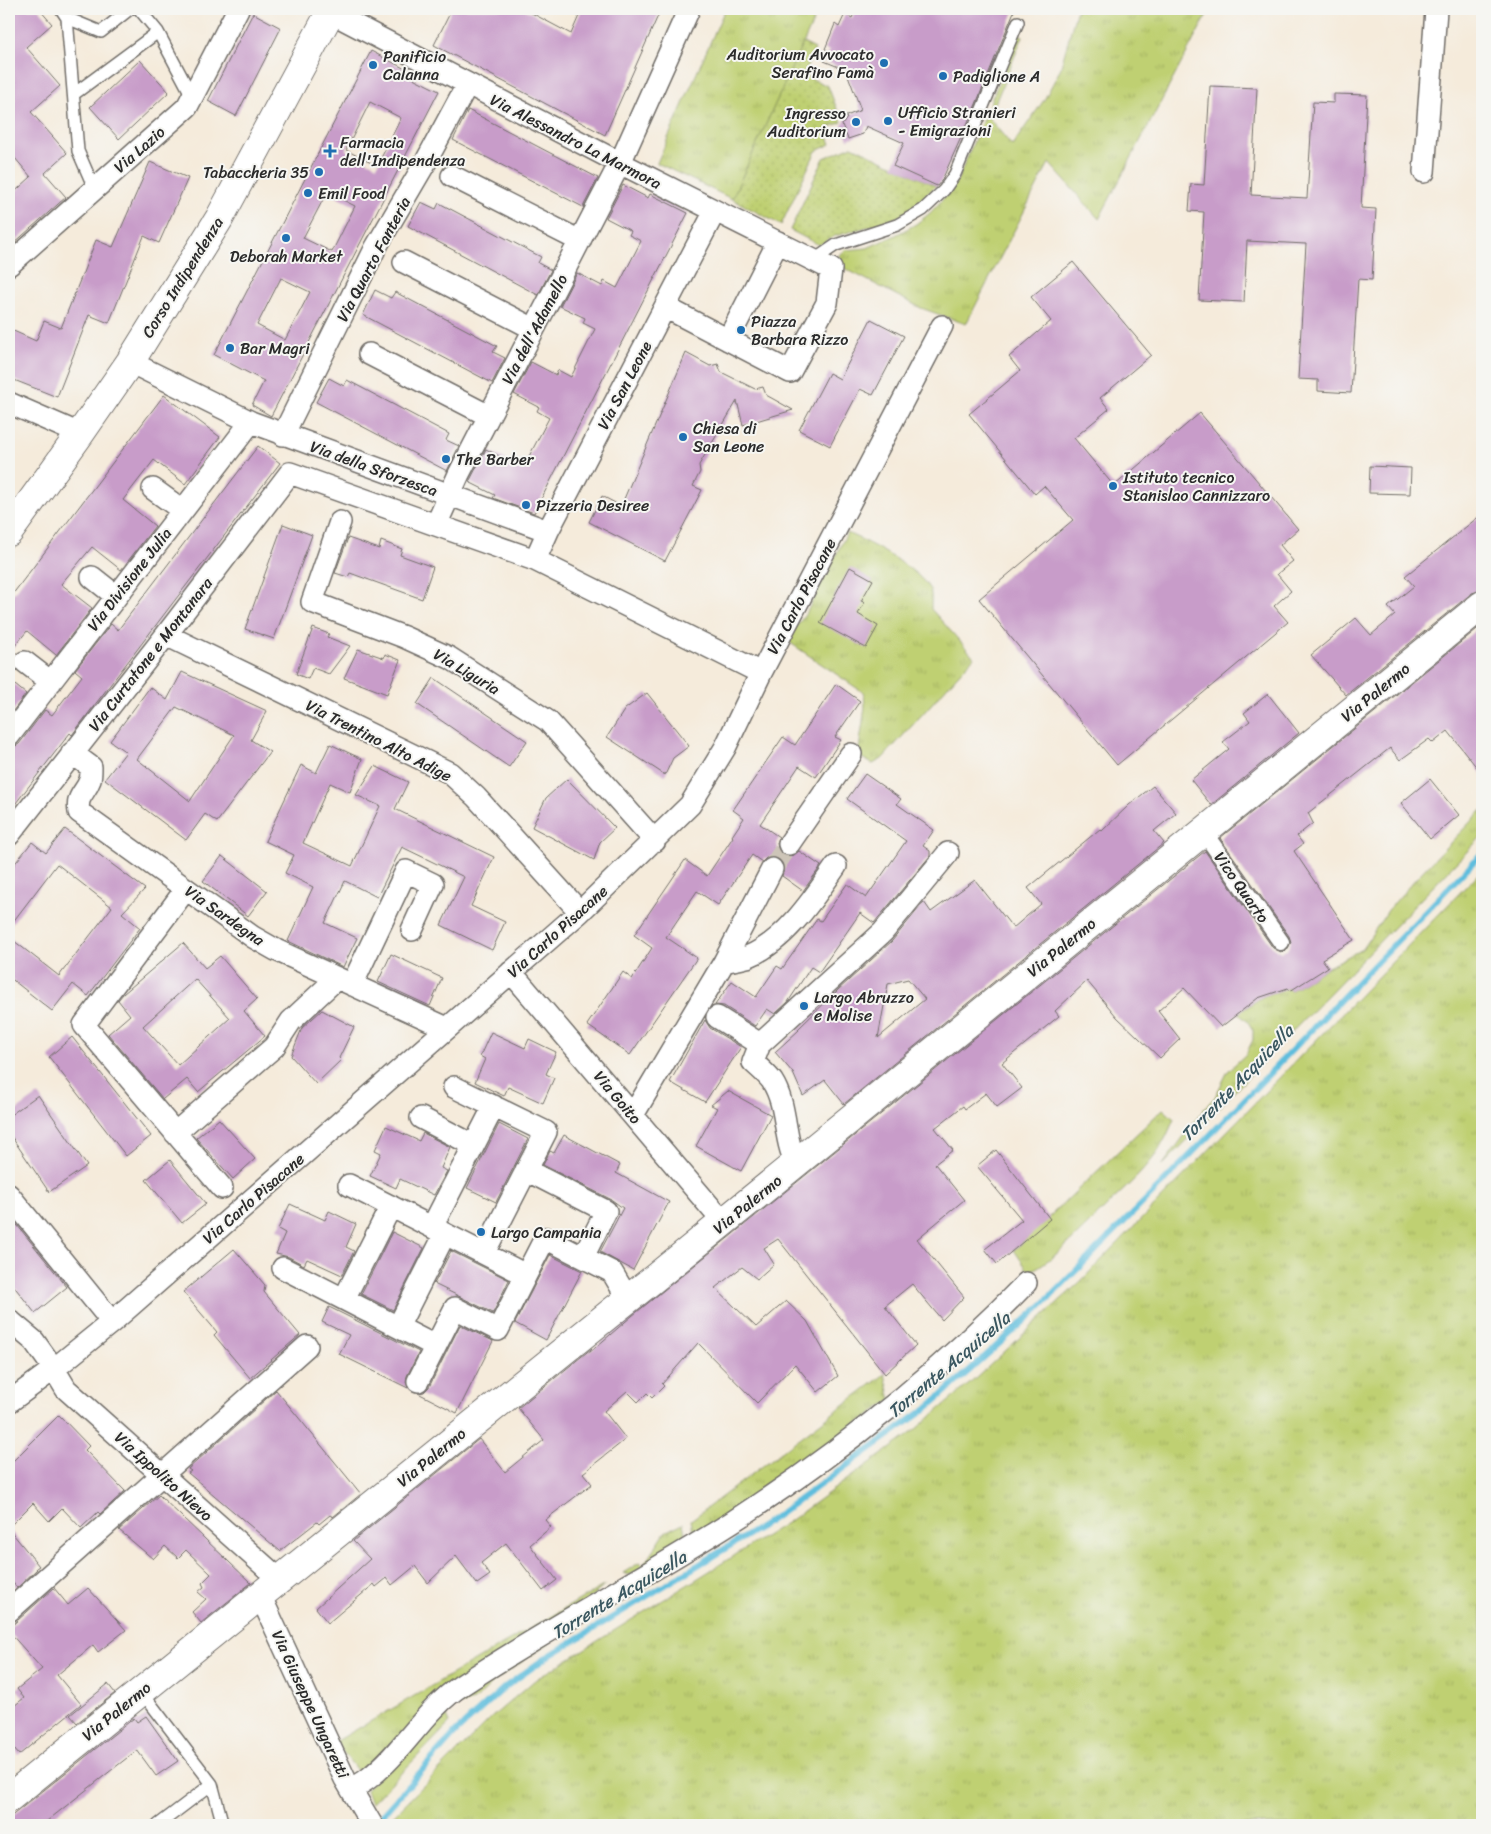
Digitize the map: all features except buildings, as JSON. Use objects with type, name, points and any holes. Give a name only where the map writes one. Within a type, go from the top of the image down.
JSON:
[{"type":"main road","name":"Corso Indipendenza","points":[[9,532],[130,362],[219,219],[329,10]]},
{"type":"main road","name":"Via Palermo","points":[[9,1798],[724,1223],[1482,605]]},
{"type":"street","name":"Via Lazio","points":[[9,265],[188,107],[238,9]]},
{"type":"street","name":"Via dell'Adamello","points":[[448,495],[620,164],[689,9]]},
{"type":"street","points":[[1424,172],[1439,9]]},
{"type":"street","name":"Via Alessandro La Marmora","points":[[329,10],[467,85],[822,265]]},
{"type":"street","name":"Via Quarto Fanteria","points":[[283,435],[376,247],[424,165],[467,85]]},
{"type":"street","points":[[452,176],[580,241]]},
{"type":"street","name":"Via San Leone","points":[[535,560],[548,530],[715,211]]},
{"type":"street","points":[[728,340],[778,242]]},
{"type":"street","points":[[404,262],[534,329]]},
{"type":"street","points":[[665,307],[790,372],[827,303],[822,265]]},
{"type":"street","name":"Via Carlo Pisacane","points":[[9,1402],[54,1369],[112,1322],[580,912],[690,805],[725,748],[761,672],[942,326]]},
{"type":"street","points":[[369,354],[489,416]]},
{"type":"street","name":"Via della Sforzesca","points":[[130,362],[251,422],[448,495],[436,525],[290,473]]},
{"type":"street","points":[[9,403],[80,434]]},
{"type":"street","name":"Via Divisione Julia","points":[[9,736],[251,422]]},
{"type":"street","name":"Via Curtatone e Montanara","points":[[9,834],[166,636],[290,473]]},
{"type":"street","points":[[153,489],[182,510]]},
{"type":"street","points":[[448,495],[548,530]]},
{"type":"street","name":"Via Liguria","points":[[340,522],[312,602],[404,637],[450,658],[548,721],[655,841]]},
{"type":"street","points":[[436,525],[535,560],[761,672]]},
{"type":"street","points":[[92,577],[116,596]]},
{"type":"street","name":"Via Trentino Alto Adige","points":[[166,636],[450,773],[476,797],[580,912]]},
{"type":"street","points":[[25,662],[51,682]]},
{"type":"street","name":"Via Sardegna","points":[[72,753],[92,768],[90,781],[77,804],[79,812],[253,937],[344,982],[447,1028]]},
{"type":"street","points":[[789,844],[851,754]]},
{"type":"street","name":"Vico Quarto","points":[[1203,831],[1281,942]]},
{"type":"street","points":[[796,1163],[791,1154],[783,1108],[772,1081],[753,1062],[760,1044],[883,932],[948,853]]},
{"type":"street","points":[[724,962],[746,957],[763,948],[782,933],[812,901],[836,866]]},
{"type":"street","points":[[633,1115],[724,962],[772,869]]},
{"type":"street","points":[[174,1133],[274,1047],[291,1021],[344,982],[406,871],[434,884],[412,930]]},
{"type":"street","points":[[186,889],[84,1025],[222,1188]]},
{"type":"street","name":"Via Goito","points":[[511,972],[724,1223]]},
{"type":"street","points":[[716,1017],[760,1044]]},
{"type":"street","points":[[454,1086],[546,1132],[484,1253]]},
{"type":"street","points":[[398,1327],[473,1145],[494,1106]]},
{"type":"street","points":[[420,1118],[473,1145]]},
{"type":"street","points":[[526,1170],[606,1211],[583,1257]]},
{"type":"street","points":[[349,1185],[526,1275]]},
{"type":"street","points":[[9,1195],[112,1322]]},
{"type":"street","points":[[344,1299],[391,1206]]},
{"type":"street","points":[[418,1381],[455,1308],[498,1330],[545,1238],[612,1272],[628,1299]]},
{"type":"street","points":[[284,1268],[435,1346]]},
{"type":"street","points":[[351,1789],[369,1778],[384,1765],[435,1707],[462,1685],[586,1608],[730,1523],[788,1485],[862,1431],[982,1329],[1026,1283]]},
{"type":"street","name":"Via Ippolito Nievo","points":[[9,1320],[34,1341],[66,1389],[162,1474],[270,1587]]},
{"type":"street","points":[[9,1611],[307,1346]]},
{"type":"street","name":"Via Giuseppe Ungaretti","points":[[270,1587],[351,1789],[368,1819]]},
{"type":"lane","points":[[64,13],[101,32],[130,9]]},
{"type":"lane","points":[[139,9],[158,32],[193,98]]},
{"type":"lane","points":[[64,13],[74,94],[78,151],[94,188]]},
{"type":"lane","points":[[822,265],[836,245],[897,224],[923,210],[944,190],[954,174],[1018,22]]},
{"type":"lane","points":[[74,94],[158,32]]},
{"type":"lane","points":[[141,1691],[212,1784],[223,1825]]},
{"type":"lane","points":[[158,1825],[212,1784]]},
{"type":"green space","points":[[725,9],[819,9],[732,199],[657,163]]},
{"type":"green space","points":[[1077,9],[1210,9],[1099,219],[1049,163],[966,324],[921,308],[844,268],[839,255],[846,250],[867,248],[916,224],[930,213],[958,179],[1019,34],[1023,36],[989,118],[1012,146],[1044,100],[1060,70]]},
{"type":"green space","points":[[803,43],[815,49],[803,75],[828,86],[842,122],[825,129],[831,144],[816,151],[781,225],[732,199]]},
{"type":"green space","points":[[852,146],[936,186],[905,214],[885,222],[835,236],[819,245],[790,230],[824,158]]},
{"type":"green space","points":[[847,533],[893,557],[916,574],[931,592],[931,609],[974,657],[882,759],[873,764],[858,756],[865,707],[864,693],[789,642],[794,630],[807,612]]},
{"type":"green space","points":[[1482,810],[1482,836],[1162,1166],[1215,1097],[1228,1071],[1246,1054],[1253,1040],[1253,1030],[1248,1022],[1238,1013],[1264,996],[1287,988],[1290,991],[1328,967],[1362,949],[1389,909]]},
{"type":"green space","points":[[1482,870],[1482,1825],[398,1825],[391,1818],[492,1717],[535,1680],[788,1522],[909,1435],[974,1380],[1080,1282]]},
{"type":"green space","points":[[1163,1109],[1174,1119],[1162,1145],[1152,1160],[1070,1242],[1050,1259],[1029,1272],[1014,1250]]},
{"type":"green space","points":[[975,1346],[977,1349],[903,1409],[550,1642],[496,1680],[474,1701],[452,1706],[446,1714],[450,1723],[371,1804],[366,1790],[449,1701]]},
{"type":"green space","points":[[885,1374],[891,1400],[694,1537],[691,1520]]},
{"type":"green space","points":[[683,1523],[685,1534],[680,1543],[630,1575],[623,1573],[639,1563],[643,1566],[665,1532]]},
{"type":"green space","points":[[605,1585],[584,1604],[415,1721],[359,1773],[335,1742]]},
{"type":"waterway","name":"Torrente Acquicella","points":[[376,1822],[456,1732],[505,1687],[544,1659],[764,1525],[927,1408],[1041,1306],[1210,1135],[1482,853]]},
{"type":"tunnel","points":[[772,869],[789,844]]},
{"type":"place","name":"Auditorium Avvocato Serafino Famà","points":[[884,63]]},
{"type":"place","name":"Panificio Calanna","points":[[373,65]]},
{"type":"place","name":"Padiglione A","points":[[943,76]]},
{"type":"place","name":"Ufficio Stranieri - Emigrazioni","points":[[888,121]]},
{"type":"place","name":"Ingresso Auditorium","points":[[856,122]]},
{"type":"place","name":"Farmacia dell'Indipendenza","points":[[330,151]]},
{"type":"place","name":"Tabaccheria 35","points":[[319,172]]},
{"type":"place","name":"Emil Food","points":[[308,193]]},
{"type":"place","name":"Deborah Market","points":[[286,238]]},
{"type":"place","name":"Piazza Barbara Rizzo","points":[[741,330]]},
{"type":"place","name":"Bar Magri","points":[[230,348]]},
{"type":"place","name":"Chiesa di San Leone","points":[[683,437]]},
{"type":"place","name":"The Barber","points":[[446,459]]},
{"type":"place","name":"Istituto tecnico Stanislao Cannizzaro","points":[[1113,486]]},
{"type":"place","name":"Pizzeria Desiree","points":[[526,505]]},
{"type":"place","name":"Largo Abruzzo e Molise","points":[[804,1006]]},
{"type":"place","name":"Largo Campania","points":[[481,1232]]}]
